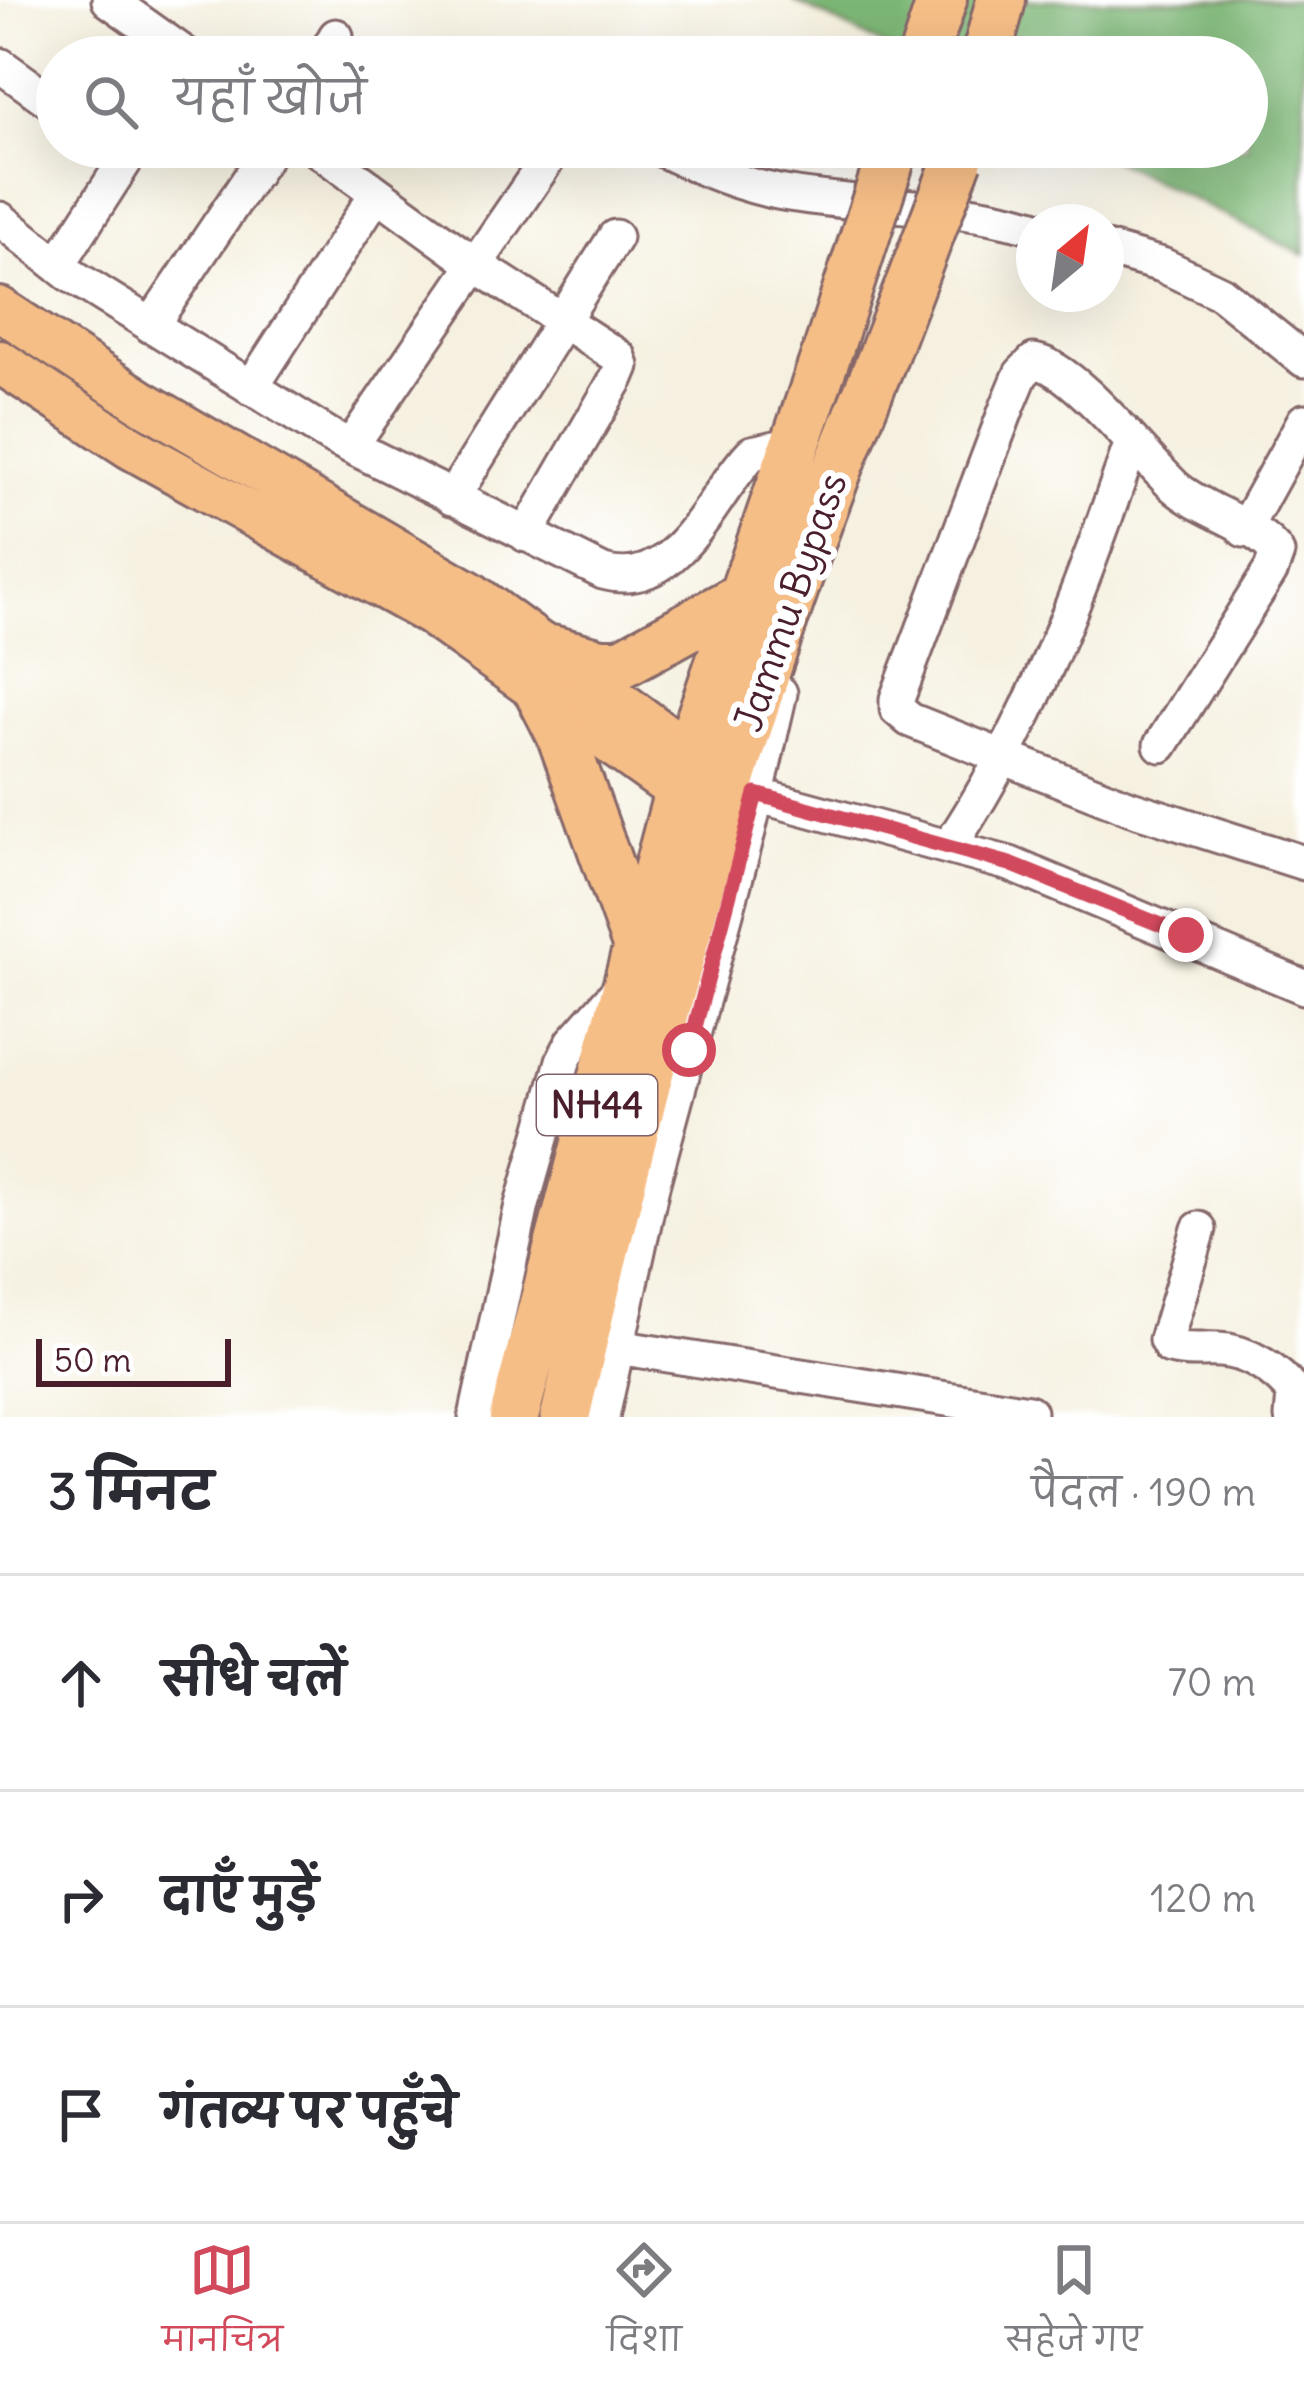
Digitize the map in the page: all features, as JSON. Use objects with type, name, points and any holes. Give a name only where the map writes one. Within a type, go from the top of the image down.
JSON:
[{"type":"highway","points":[[930,36],[942,0]]},
{"type":"highway","points":[[992,36],[1001,0]]},
{"type":"highway","name":"Jammu Bypass","points":[[566,1417],[715,785],[740,598],[887,168]]},
{"type":"highway","name":"Jammu Bypass","points":[[514,1417],[635,963],[715,785],[953,168]]},
{"type":"highway","points":[[635,963],[544,669],[622,663],[740,598]]},
{"type":"main road","points":[[0,309],[142,402],[440,574],[544,669]]},
{"type":"main road","points":[[0,362],[130,447],[431,614],[544,669],[715,785]]},
{"type":"street","points":[[109,0],[160,36]]},
{"type":"street","points":[[0,64],[36,91]]},
{"type":"street","points":[[58,266],[115,168]]},
{"type":"street","points":[[152,326],[257,168]]},
{"type":"street","points":[[342,168],[473,263],[611,349],[622,366],[526,535]]},
{"type":"street","points":[[351,446],[540,168]]},
{"type":"street","points":[[706,168],[776,192],[968,211],[1016,223]]},
{"type":"street","points":[[251,388],[376,193]]},
{"type":"street","points":[[0,220],[58,266],[251,388],[351,446],[603,572],[621,577],[642,575],[662,565],[752,453],[794,443]]},
{"type":"street","points":[[452,498],[615,238]]},
{"type":"street","points":[[1124,253],[1221,292],[1304,360]]},
{"type":"street","points":[[1161,745],[1275,561],[1275,548],[1175,487],[1053,368],[1034,361],[1026,365],[897,699],[901,715],[1131,808],[1304,862]]},
{"type":"street","points":[[1244,530],[1304,421]]},
{"type":"street","points":[[950,847],[1004,759],[1041,684],[1132,442]]},
{"type":"street","points":[[602,1417],[652,1186],[715,785],[1010,864],[1304,986]]},
{"type":"street","points":[[476,1417],[522,1205],[562,1061],[635,963]]},
{"type":"street","points":[[1199,1229],[1166,1340],[1180,1351],[1240,1352],[1256,1361],[1294,1393],[1292,1417]]},
{"type":"street","points":[[617,1347],[1029,1412]]},
{"type":"green space","points":[[792,0],[1304,0],[1304,255],[1129,168],[1268,168],[1268,36],[864,36]]},
{"type":"route","points":[[689,1050],[756,794],[1010,864],[1186,935]]}]
